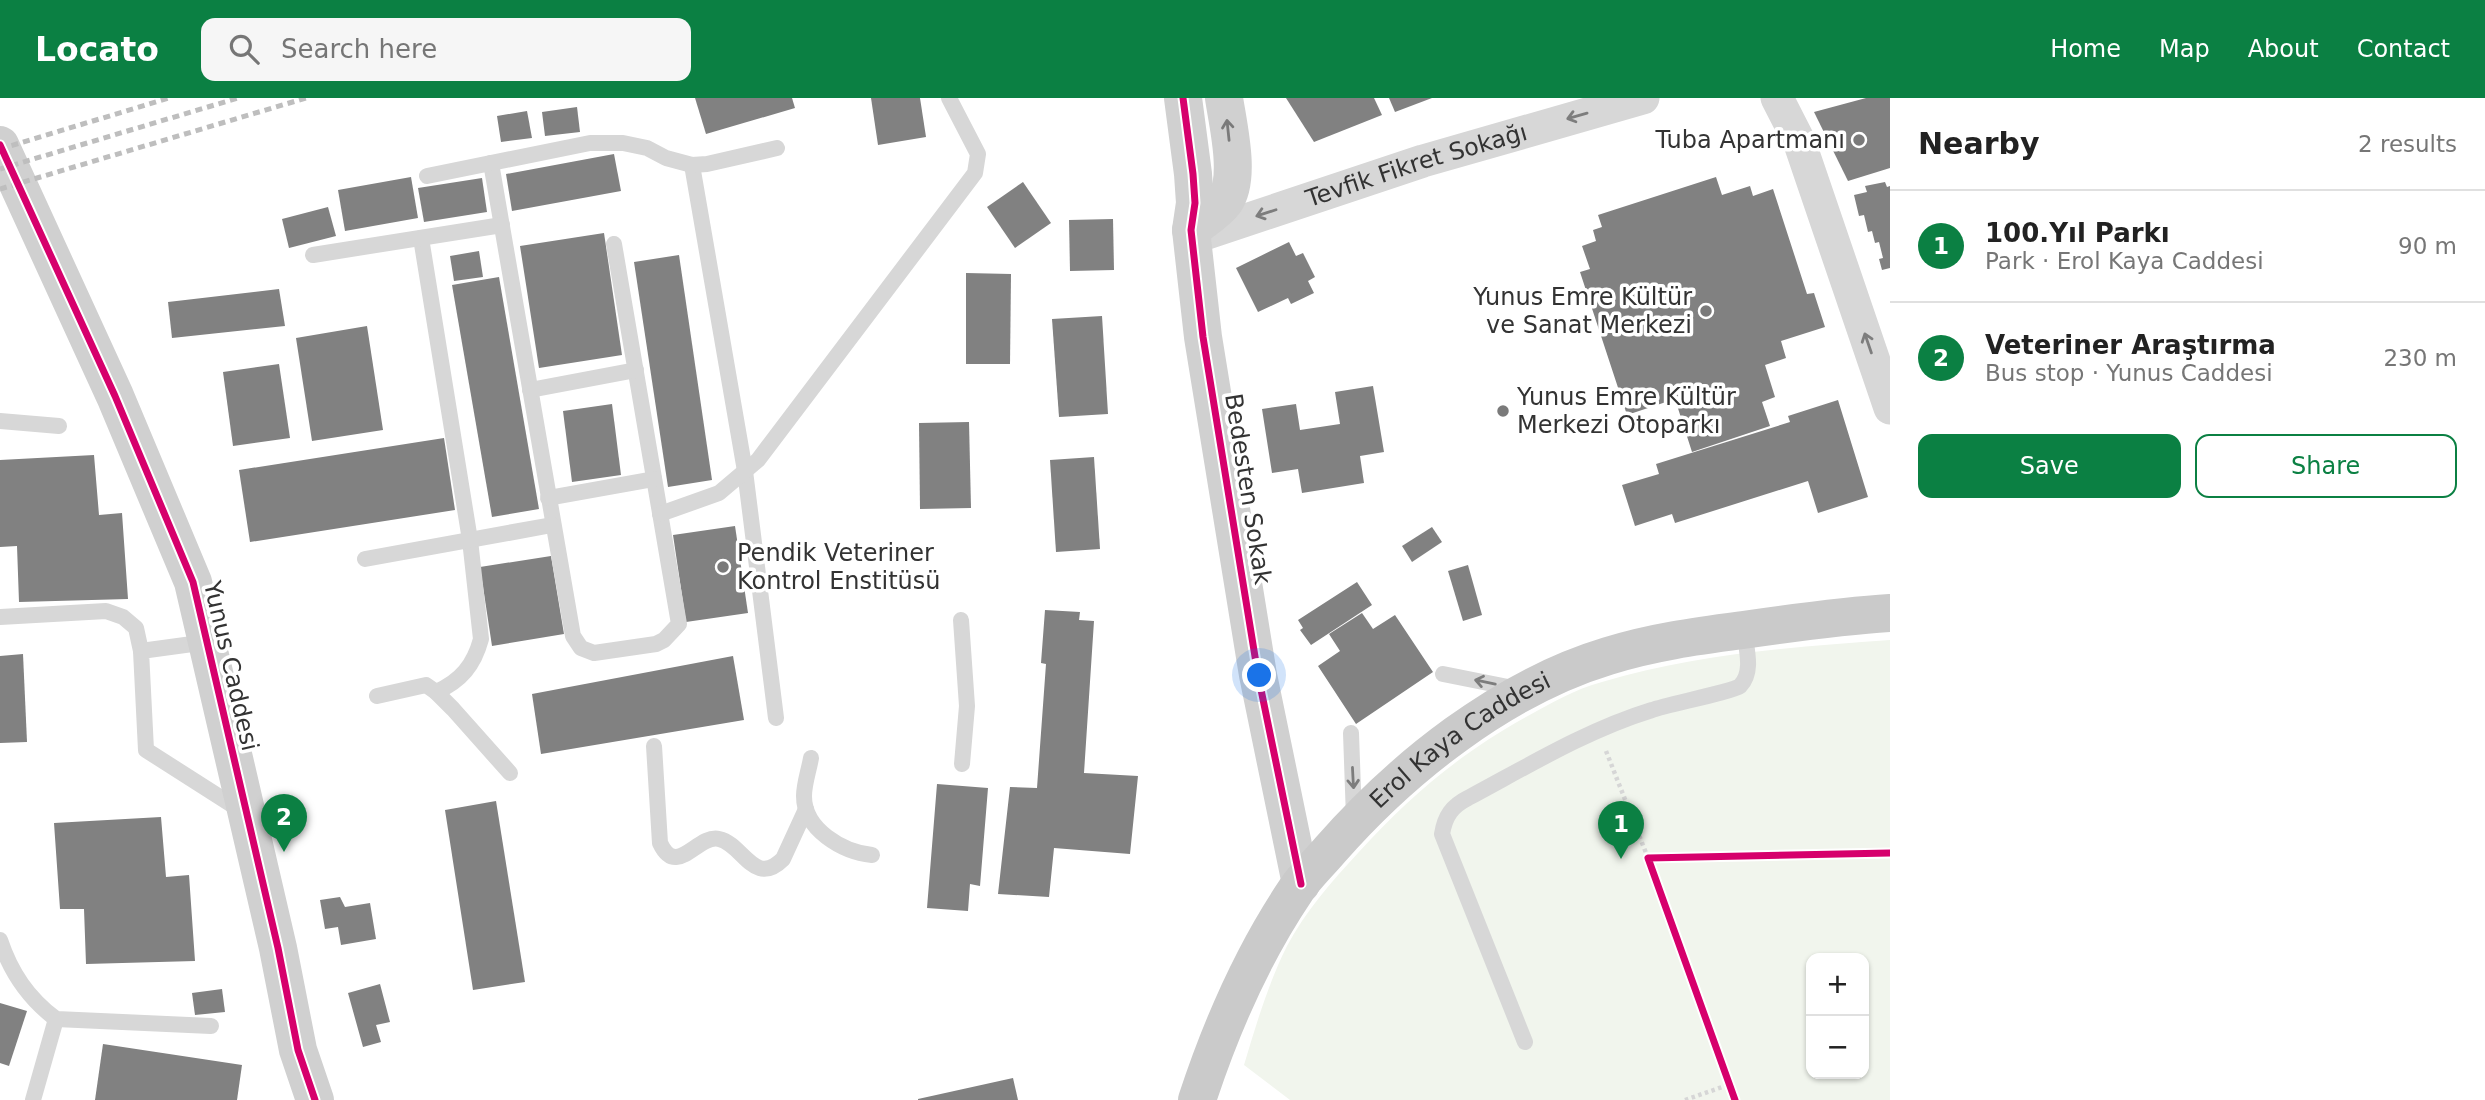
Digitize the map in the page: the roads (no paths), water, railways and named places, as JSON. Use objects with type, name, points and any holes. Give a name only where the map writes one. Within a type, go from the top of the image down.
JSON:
[{"type":"main road","name":"Erol Kaya Caddesi","points":[[1197,1100],[1225,1019],[1252,965],[1301,884],[1355,822],[1433,751],[1527,691],[1608,656],[1682,639],[1890,613]]},
{"type":"street","name":"Bedesten Sokak","points":[[1160,98],[1173,177],[1192,234]]},
{"type":"street","name":"Bedesten Sokak","points":[[1183,98],[1195,203],[1192,234],[1203,337],[1258,675],[1301,884]]},
{"type":"street","points":[[1192,234],[1223,203],[1231,188],[1233,165],[1224,98]]},
{"type":"street","points":[[1777,98],[1799,141],[1890,408]]},
{"type":"street","name":"Tevfik Fikret Sokağı","points":[[1192,234],[1631,99]]},
{"type":"street","name":"Yunus Caddesi","points":[[0,145],[115,396],[193,582],[278,948],[298,1050],[315,1100]]},
{"type":"street","points":[[298,1050],[299,1100]]},
{"type":"lane","points":[[660,513],[719,493],[758,460],[975,173],[978,154],[949,98]]},
{"type":"lane","points":[[427,176],[590,143],[647,148],[666,158],[692,165],[777,148]]},
{"type":"lane","points":[[491,163],[573,636],[581,648],[594,653],[656,644],[664,640],[679,624],[614,244]]},
{"type":"lane","points":[[692,165],[745,471],[776,718]]},
{"type":"lane","points":[[313,255],[502,225]]},
{"type":"lane","points":[[421,238],[470,540],[481,639],[469,668],[449,687],[436,692]]},
{"type":"lane","points":[[530,390],[636,370]]},
{"type":"lane","points":[[0,421],[59,426]]},
{"type":"lane","points":[[548,498],[654,479]]},
{"type":"lane","points":[[365,559],[552,525]]},
{"type":"lane","points":[[0,617],[106,611],[123,617],[136,628],[141,650],[146,750],[246,814]]},
{"type":"lane","points":[[961,620],[967,706],[962,764]]},
{"type":"lane","points":[[1525,1042],[1442,834],[1444,823],[1457,804],[1598,729],[1668,705],[1736,690],[1748,671],[1744,630]]},
{"type":"lane","points":[[141,650],[207,642]]},
{"type":"lane","points":[[1443,674],[1527,691]]},
{"type":"lane","points":[[377,696],[426,685],[436,692],[510,773]]},
{"type":"lane","points":[[1351,733],[1355,822]]},
{"type":"lane","points":[[654,746],[660,843],[670,856],[686,855],[705,841],[716,838],[729,843],[754,866],[768,868],[777,865],[783,859],[806,809]]},
{"type":"lane","points":[[811,758],[804,794],[811,820],[838,847],[856,854],[872,855]]},
{"type":"lane","points":[[0,940],[17,979],[35,1001],[56,1019],[211,1026]]},
{"type":"lane","points":[[33,1100],[56,1019]]},
{"type":"railway","points":[[0,149],[169,98]]},
{"type":"railway","points":[[0,169],[238,98]]},
{"type":"railway","points":[[0,189],[306,98]]},
{"type":"place","name":"Tuba Apartmanı","points":[[1859,140]]},
{"type":"place","name":"Yunus Emre Kültür ve Sanat Merkezi","points":[[1706,311]]},
{"type":"place","name":"Yunus Emre Kültür Merkezi Otoparkı","points":[[1503,411]]},
{"type":"place","name":"Pendik Veteriner Kontrol Enstitüsü","points":[[723,567]]},
{"type":"place","name":"Veteriner Araştırma","points":[[284,852]]},
{"type":"place","name":"100.Yıl Parkı","points":[[1621,859]]}]
